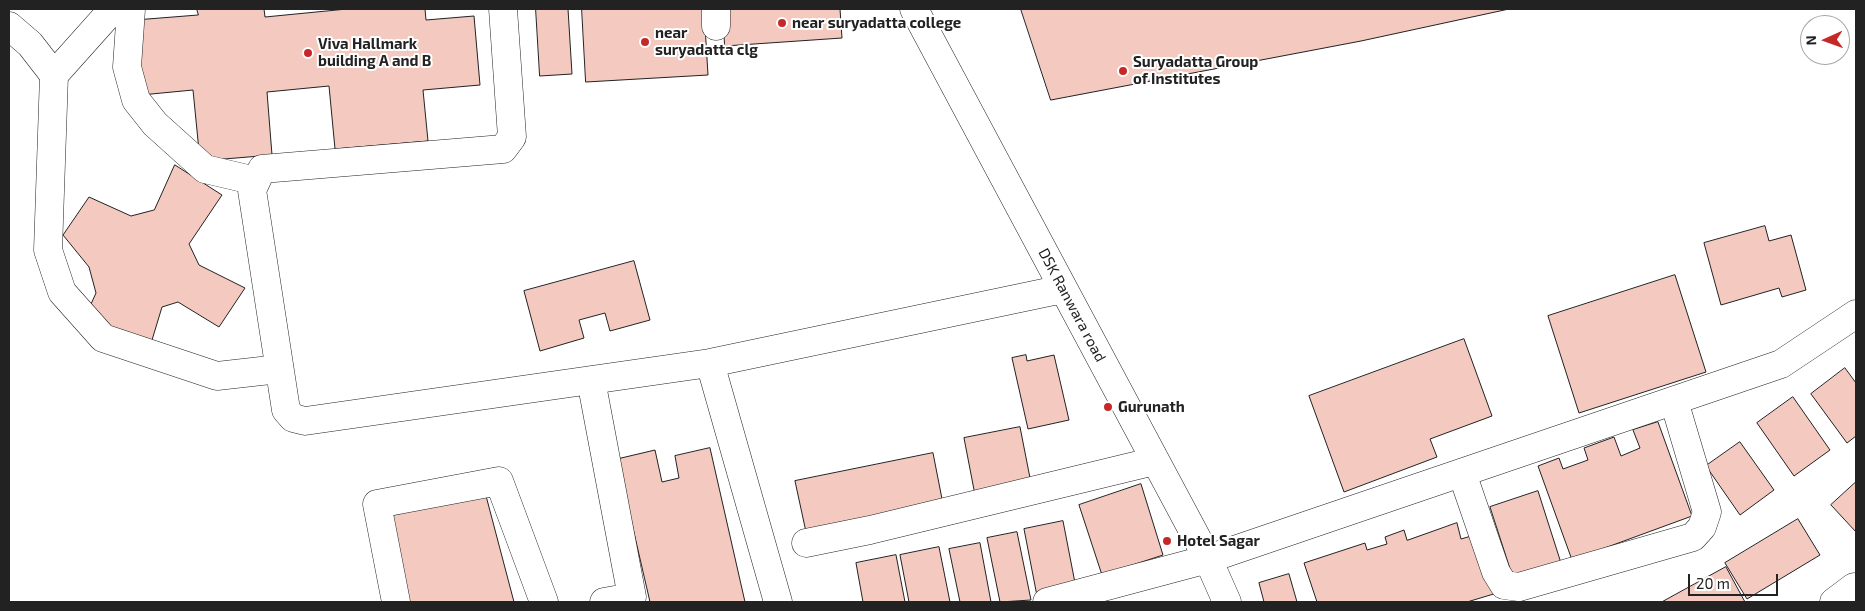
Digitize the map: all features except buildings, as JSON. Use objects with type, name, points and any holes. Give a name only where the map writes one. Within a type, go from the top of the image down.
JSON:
[{"type":"street","points":[[54,75],[113,9]]},
{"type":"street","points":[[131,9],[127,67],[136,100],[155,124],[205,169],[256,181]]},
{"type":"street","points":[[504,9],[512,137],[503,149],[262,169],[252,190],[286,410],[293,418],[305,421],[710,363],[1063,289]]},
{"type":"street","name":"DSK Ranwara road","points":[[914,9],[1208,559],[1225,602]]},
{"type":"street","points":[[9,26],[30,44],[54,75],[48,250],[62,292],[102,338],[217,376],[279,369]]},
{"type":"street","points":[[1048,602],[1208,559],[1781,364],[1856,314]]},
{"type":"street","points":[[710,363],[778,602]]},
{"type":"street","points":[[591,380],[632,597],[604,602]]},
{"type":"street","points":[[1462,473],[1496,572],[1504,584],[1519,587],[1693,537],[1702,527],[1707,512],[1674,401]]},
{"type":"street","points":[[806,543],[880,528],[1127,469],[1155,460]]},
{"type":"street","points":[[396,602],[377,504],[499,481],[544,602]]},
{"type":"place","name":"near suryadatta college","points":[[782,23]]},
{"type":"place","name":"near suryadatta clg","points":[[645,42]]},
{"type":"place","name":"Viva Hallmark building A and B","points":[[308,53]]},
{"type":"place","name":"Suryadatta Group of Institutes","points":[[1123,71]]},
{"type":"place","name":"Gurunath","points":[[1108,407]]},
{"type":"place","name":"Hotel Sagar","points":[[1167,541]]}]
